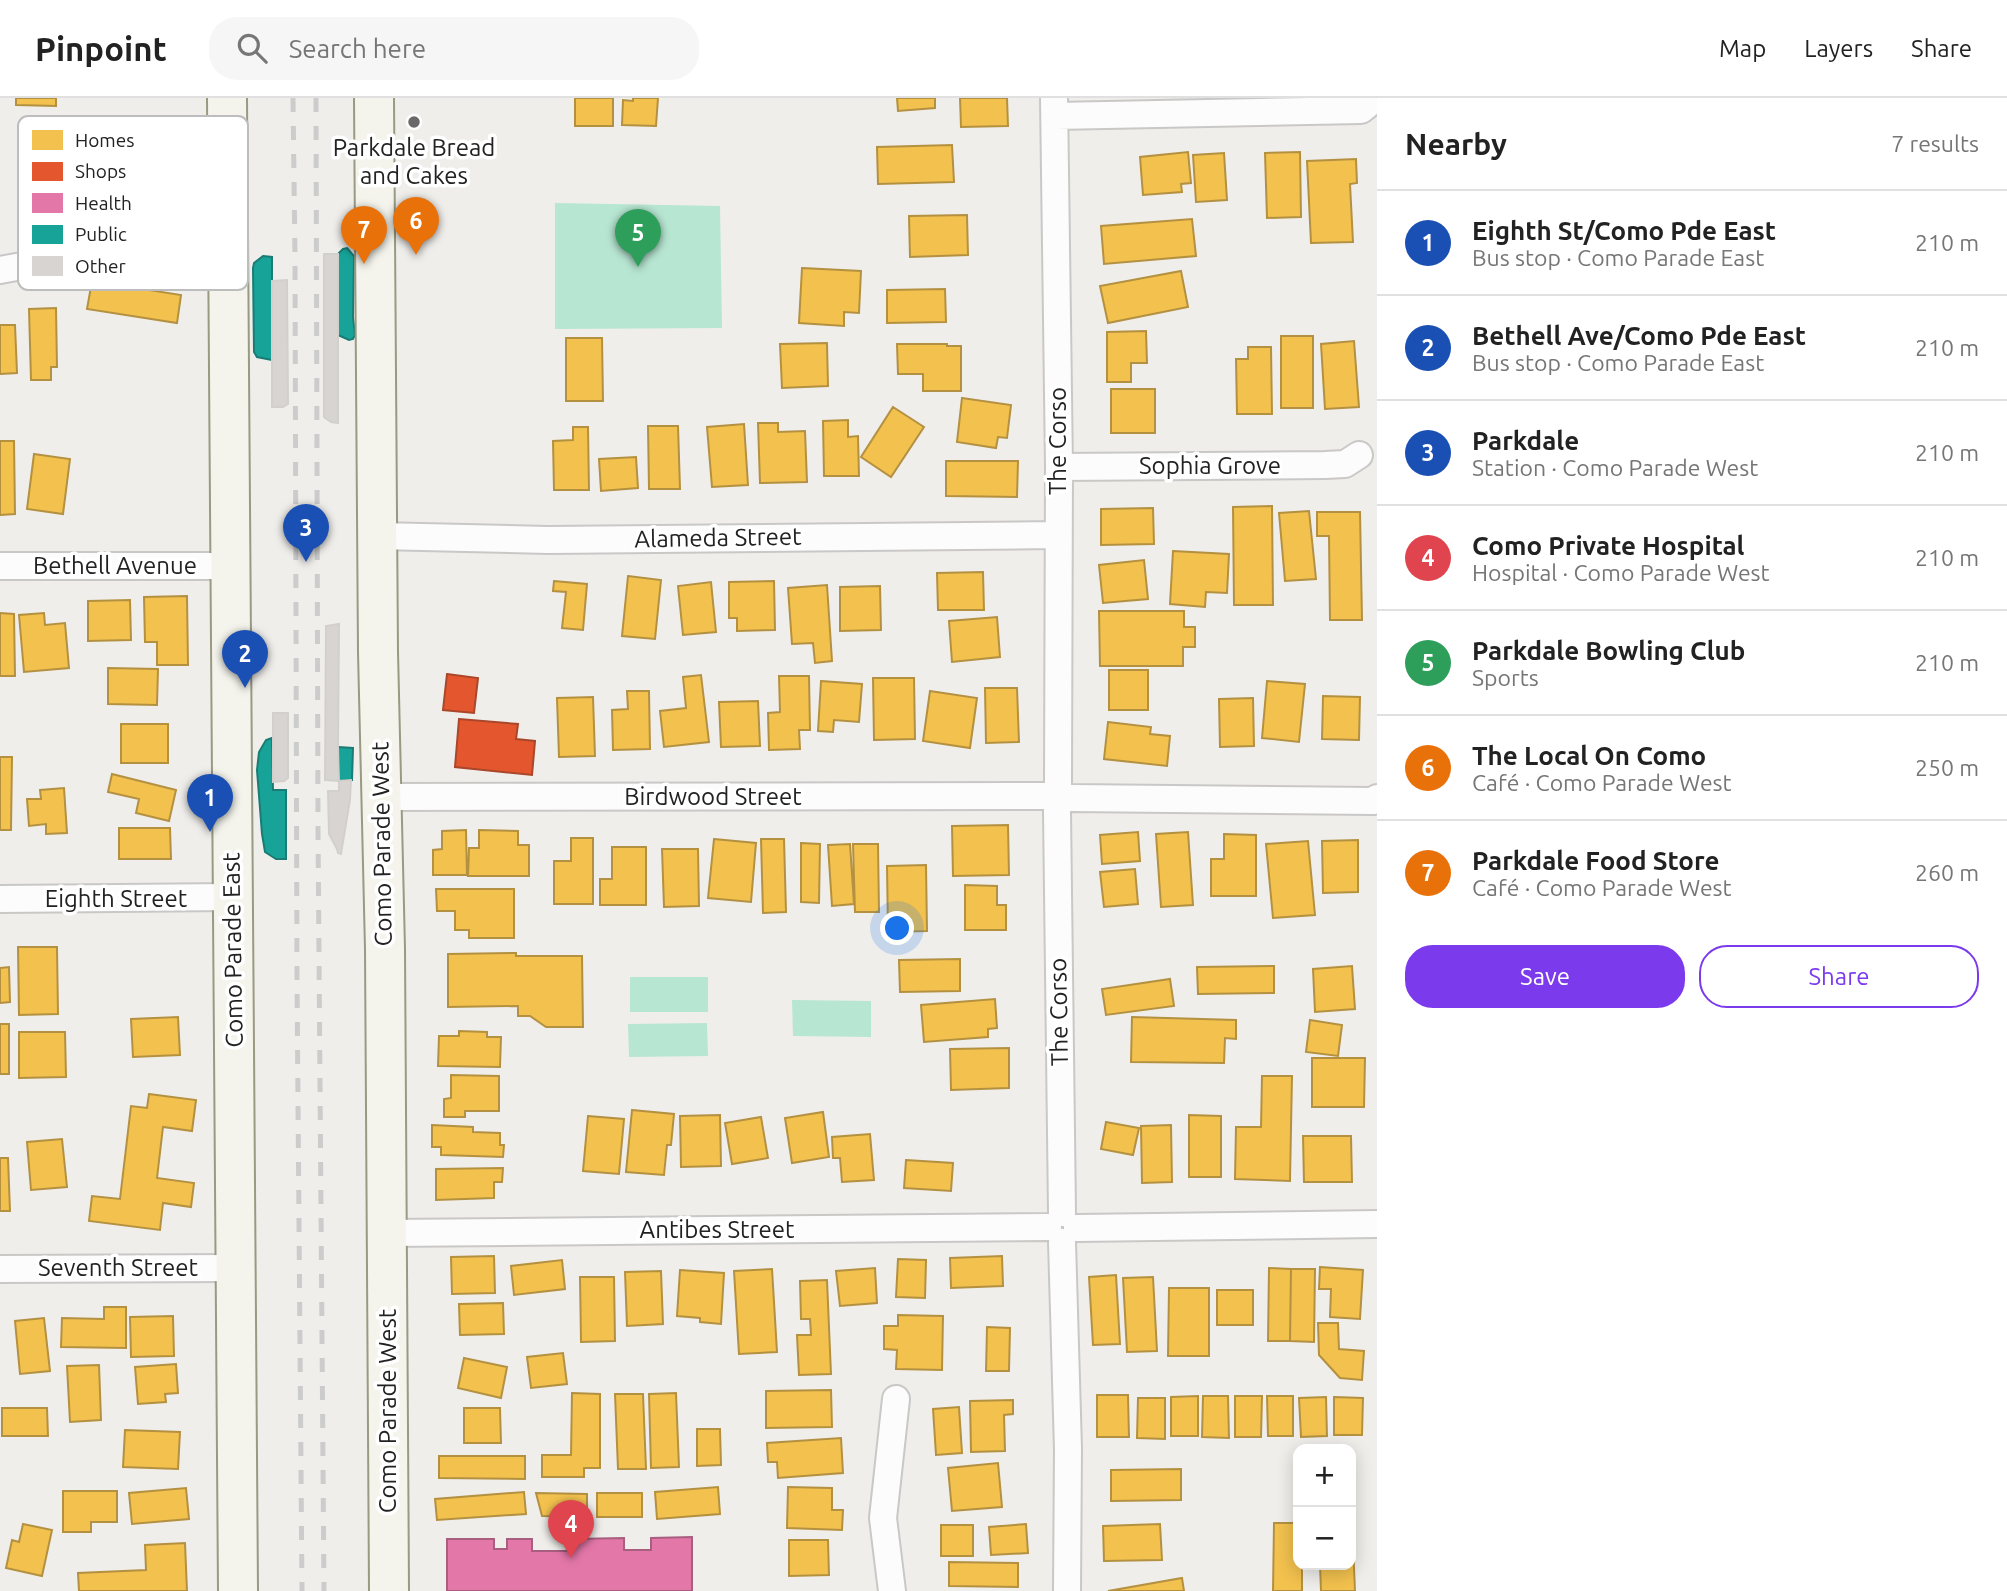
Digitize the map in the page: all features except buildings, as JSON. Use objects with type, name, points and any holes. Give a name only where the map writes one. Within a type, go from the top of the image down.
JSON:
[{"type":"street","name":"Como Parade East","points":[[227,98],[227,116]]},
{"type":"street","name":"Como Parade West","points":[[374,98],[380,797],[385,949],[389,1591]]},
{"type":"street","points":[[1054,107],[1361,110],[1376,98]]},
{"type":"street","name":"The Corso","points":[[1054,107],[1059,467],[1058,797],[1062,1227],[1068,1437],[1067,1591]]},
{"type":"street","points":[[0,270],[18,268]]},
{"type":"street","name":"Como Parade East","points":[[228,290],[238,1591]]},
{"type":"street","name":"Sophia Grove","points":[[1059,467],[1325,465],[1345,464],[1359,455]]},
{"type":"street","name":"Alameda Street","points":[[378,537],[548,540],[1058,535]]},
{"type":"street","name":"Bethell Avenue","points":[[0,566],[230,566]]},
{"type":"street","name":"Birdwood Street","points":[[380,797],[1058,797],[1373,801],[1377,798]]},
{"type":"street","name":"Eighth Street","points":[[0,899],[232,897]]},
{"type":"street","name":"Antibes Street","points":[[387,1233],[1377,1224]]},
{"type":"street","name":"Seventh Street","points":[[0,1269],[236,1268]]},
{"type":"street","points":[[892,1591],[883,1518],[896,1399]]},
{"type":"green space","points":[[555,203],[720,206],[722,328],[555,329]]},
{"type":"green space","points":[[630,977],[708,977],[708,1012],[630,1012]]},
{"type":"green space","points":[[792,1000],[871,1001],[871,1037],[793,1036]]},
{"type":"green space","points":[[707,1023],[708,1056],[629,1057],[628,1024]]},
{"type":"railway","points":[[293,98],[302,1591]]},
{"type":"railway","points":[[316,98],[324,1591]]},
{"type":"place","name":"Parkdale Bread and Cakes","points":[[414,122]]},
{"type":"place","name":"The Local On Como","points":[[416,255]]},
{"type":"place","name":"Parkdale Food Store","points":[[364,264]]},
{"type":"place","name":"Parkdale Bowling Club","points":[[638,267]]},
{"type":"place","name":"Parkdale","points":[[306,562]]},
{"type":"place","name":"Bethell Ave/Como Pde East","points":[[245,688]]},
{"type":"place","name":"Eighth St/Como Pde East","points":[[210,832]]},
{"type":"place","name":"Como Private Hospital","points":[[571,1558]]}]
